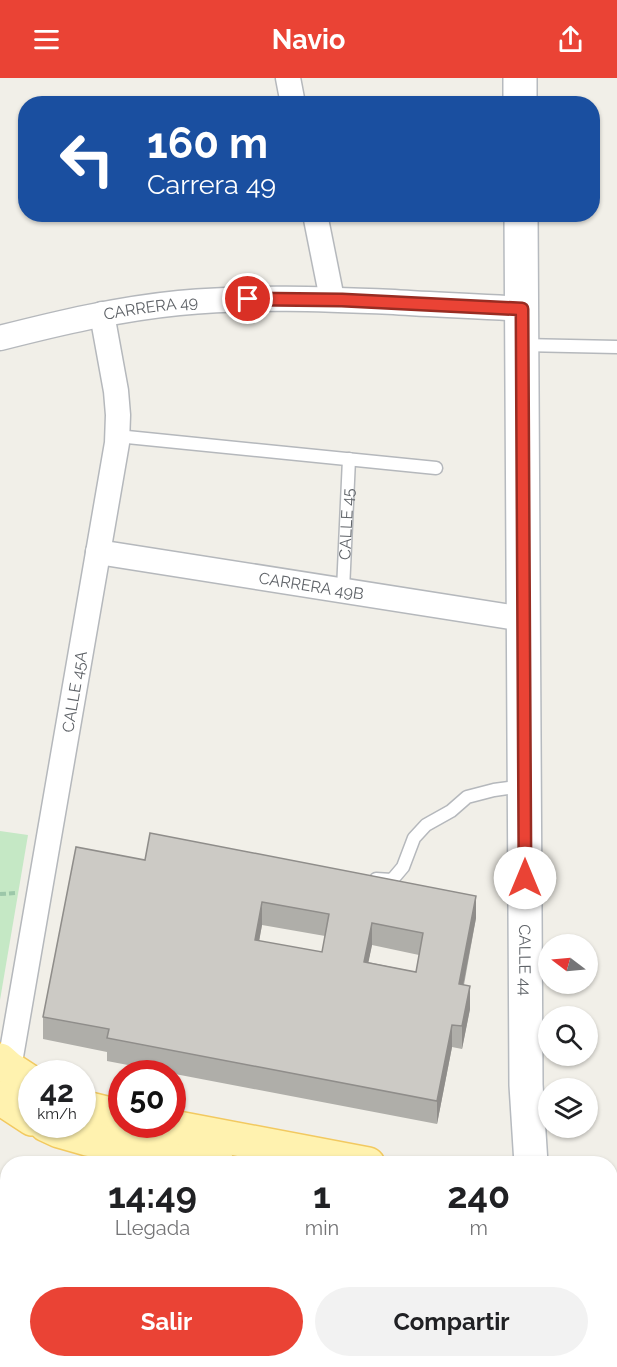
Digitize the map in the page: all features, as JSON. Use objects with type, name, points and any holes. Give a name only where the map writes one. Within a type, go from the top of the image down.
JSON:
[{"type":"main road","points":[[520,78],[520,96]]},
{"type":"main road","name":"CALLE 44","points":[[521,222],[526,1085],[530,1156]]},
{"type":"main road","points":[[0,1098],[18,1110]]},
{"type":"main road","points":[[83,1138],[166,1148],[267,1156]]},
{"type":"main road","points":[[166,1148],[192,1156]]},
{"type":"street","points":[[288,78],[291,96]]},
{"type":"street","points":[[317,222],[332,299]]},
{"type":"street","name":"CARRERA 49","points":[[0,338],[102,314],[204,301],[332,299],[522,309]]},
{"type":"street","name":"CALLE 45A","points":[[13,1070],[117,436],[116,391],[102,314]]},
{"type":"street","name":"CARRERA 49B","points":[[98,552],[524,619]]},
{"type":"street","points":[[0,1113],[18,1116]]},
{"type":"lane","points":[[522,345],[617,347]]},
{"type":"lane","points":[[117,436],[435,468]]},
{"type":"lane","name":"CALLE 45","points":[[343,590],[349,459]]},
{"type":"lane","points":[[369,879],[392,880],[403,867],[414,838],[426,825],[451,811],[467,797],[524,786]]},
{"type":"green space","points":[[0,831],[28,835],[0,1000]]},
{"type":"building","points":[[150,833],[476,896],[459,984],[470,986],[462,1026],[452,1025],[437,1101],[107,1038],[109,1029],[43,1017],[76,847],[145,860]],"holes":[[[262,902],[329,914],[322,952],[255,940]],[[372,923],[423,933],[416,972],[364,962]]]},
{"type":"route","points":[[248,299],[342,300],[522,309],[525,878]]}]
